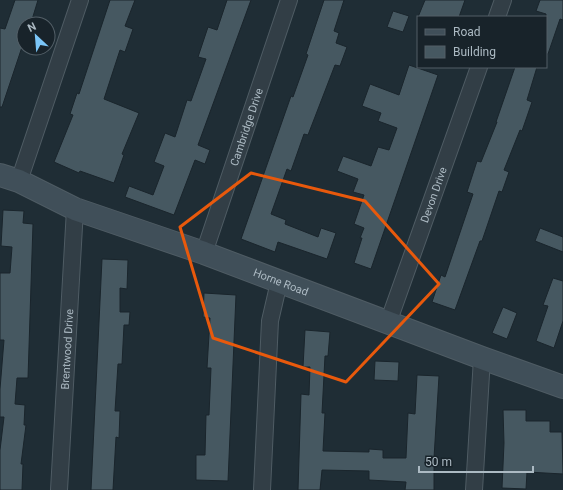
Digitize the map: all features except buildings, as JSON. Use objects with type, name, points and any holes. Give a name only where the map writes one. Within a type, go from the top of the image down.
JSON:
[{"type":"main road","name":"Horne Road","points":[[9,178],[75,209],[204,253],[388,323],[563,387]]},
{"type":"street","points":[[9,178],[80,0]]},
{"type":"street","name":"Cambridge Drive","points":[[204,253],[289,0]]},
{"type":"street","points":[[497,16],[503,0]]},
{"type":"street","name":"Devon Drive","points":[[388,323],[479,68]]},
{"type":"street","name":"Brentwood Drive","points":[[59,490],[75,209]]},
{"type":"street","points":[[262,490],[270,321],[279,282]]},
{"type":"street","points":[[474,490],[482,358]]},
{"type":"highlighted area","points":[[251,173],[365,201],[439,284],[346,382],[213,338],[180,227]]}]
